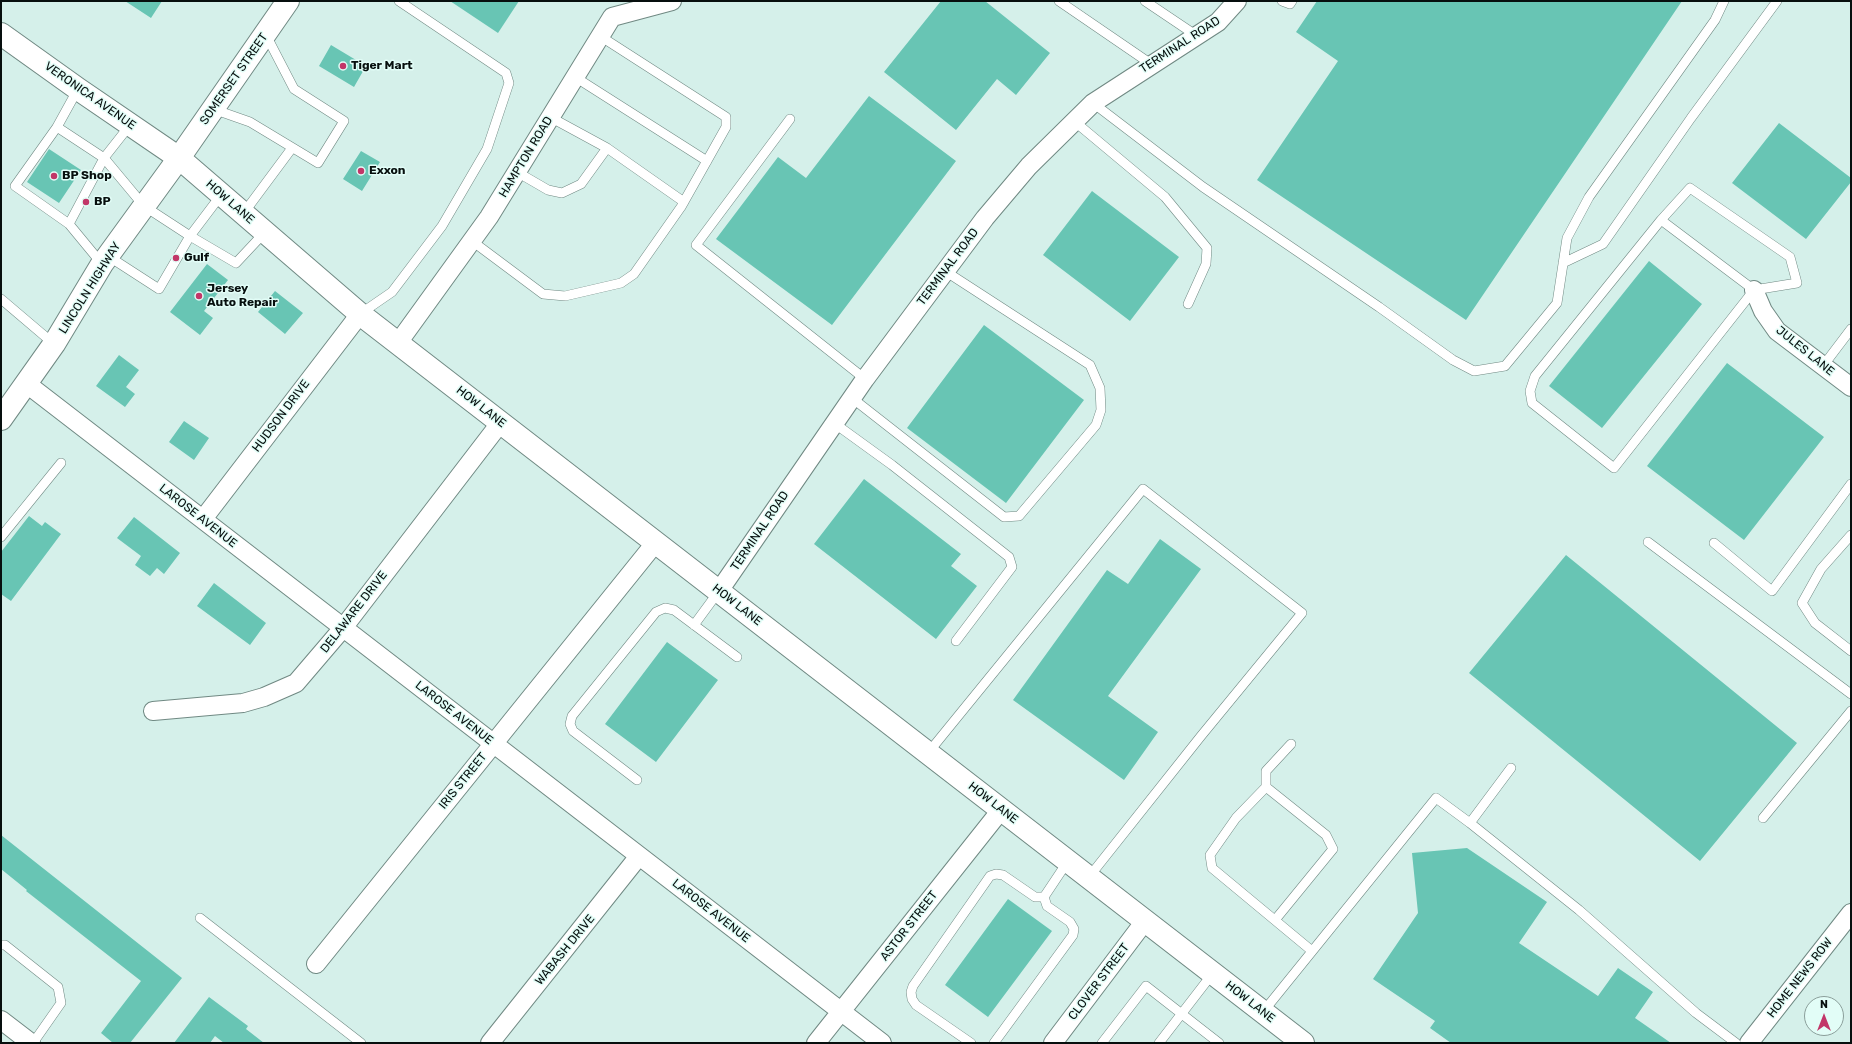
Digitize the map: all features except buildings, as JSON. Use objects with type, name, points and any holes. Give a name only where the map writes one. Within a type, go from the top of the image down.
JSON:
[{"type":"main road","name":"SOMERSET STREET","points":[[179,158],[276,15]]},
{"type":"main road","name":"VERONICA AVENUE","points":[[1,34],[179,158]]},
{"type":"main road","name":"HOW LANE","points":[[179,158],[360,314],[1068,861],[1299,1042]]},
{"type":"main road","name":"LINCOLN HIGHWAY","points":[[1,418],[27,384],[54,344],[105,260],[179,158]]},
{"type":"street","name":"HAMPTON ROAD","points":[[398,343],[489,216],[612,17],[634,6],[672,1]]},
{"type":"street","name":"TERMINAL ROAD","points":[[719,591],[865,379],[990,212],[1029,166],[1093,103],[1218,22],[1237,1]]},
{"type":"street","name":"JULES LANE","points":[[1754,290],[1763,311],[1777,331],[1851,387]]},
{"type":"street","name":"HUDSON DRIVE","points":[[203,519],[360,314]]},
{"type":"street","name":"LAROSE AVENUE","points":[[27,384],[882,1043]]},
{"type":"street","name":"DELAWARE DRIVE","points":[[153,711],[243,703],[291,687],[296,683],[344,628],[501,422]]},
{"type":"street","name":"IRIS STREET","points":[[316,964],[656,542]]},
{"type":"street","name":"ASTOR STREET","points":[[816,1043],[1001,810]]},
{"type":"street","name":"WABASH DRIVE","points":[[490,1043],[640,856]]},
{"type":"street","name":"HOME NEWS ROW","points":[[1749,1043],[1851,913]]},
{"type":"street","name":"CLOVER STREET","points":[[1053,1043],[1145,921]]},
{"type":"street","points":[[1,1020],[32,1043]]},
{"type":"lane","points":[[360,314],[392,292],[442,226],[487,149],[509,83],[506,73],[399,1]]},
{"type":"lane","points":[[1059,1],[1151,64]]},
{"type":"lane","points":[[1145,1],[1197,36]]},
{"type":"lane","points":[[1282,1],[1290,4],[1292,1]]},
{"type":"lane","points":[[1093,103],[1203,187],[1372,302],[1453,360],[1474,371],[1505,366],[1533,334],[1557,303],[1567,238],[1589,197],[1715,20],[1724,1]]},
{"type":"lane","points":[[1563,263],[1603,244],[1691,118],[1776,1]]},
{"type":"lane","points":[[213,109],[250,122],[318,163],[344,121],[294,89],[276,15]]},
{"type":"lane","points":[[472,241],[543,294],[565,296],[621,283],[634,274],[684,202],[726,127],[726,117],[600,36]]},
{"type":"lane","points":[[575,77],[707,161]]},
{"type":"lane","points":[[78,89],[57,126],[15,186],[69,224],[105,260],[159,288],[190,236],[221,195]]},
{"type":"lane","points":[[550,116],[607,148],[684,202]]},
{"type":"lane","points":[[790,119],[696,245],[865,379]]},
{"type":"lane","points":[[1074,121],[1165,197],[1207,248],[1206,264],[1188,304]]},
{"type":"lane","points":[[69,224],[104,158],[130,125]]},
{"type":"lane","points":[[57,126],[104,158],[144,206],[190,236],[236,263],[265,232]]},
{"type":"lane","points":[[243,214],[292,148]]},
{"type":"lane","points":[[517,172],[548,190],[562,193],[581,184],[607,148]]},
{"type":"lane","points":[[1690,188],[1790,257],[1797,283],[1754,290],[1614,468],[1532,403],[1530,391],[1536,376],[1661,220],[1690,188]]},
{"type":"lane","points":[[1661,220],[1754,290]]},
{"type":"lane","points":[[852,398],[1004,517],[1019,516],[1096,425],[1101,410],[1100,388],[1090,364],[945,271]]},
{"type":"lane","points":[[1,300],[54,344]]},
{"type":"lane","points":[[1823,366],[1851,329]]},
{"type":"lane","points":[[834,423],[892,465],[1008,557],[1012,567],[956,641]]},
{"type":"lane","points":[[1,538],[61,463]]},
{"type":"lane","points":[[1714,544],[1772,591],[1851,484]]},
{"type":"lane","points":[[928,753],[1142,489],[1302,613],[1201,736],[1089,878]]},
{"type":"lane","points":[[1851,535],[1821,569],[1802,603],[1815,623],[1851,651]]},
{"type":"lane","points":[[1648,542],[1851,694]]},
{"type":"lane","points":[[694,625],[719,591]]},
{"type":"lane","points":[[637,780],[573,731],[570,724],[572,716],[656,612],[665,608],[674,610],[737,657]]},
{"type":"lane","points":[[1763,818],[1851,711]]},
{"type":"lane","points":[[1291,744],[1266,771],[1266,787],[1236,818],[1210,855],[1212,868],[1312,951]]},
{"type":"lane","points":[[1470,823],[1511,768]]},
{"type":"lane","points":[[1266,787],[1326,835],[1333,849],[1275,920]]},
{"type":"lane","points":[[1262,1012],[1436,798],[1470,823],[1579,910],[1696,1013],[1736,1043]]},
{"type":"lane","points":[[1044,897],[1068,861]]},
{"type":"lane","points":[[971,1043],[916,1005],[912,999],[911,992],[913,986],[990,876],[996,874],[1003,875],[1035,897],[1044,897]]},
{"type":"lane","points":[[994,1043],[1073,935],[1074,929],[1070,922],[1047,906],[1044,897]]},
{"type":"lane","points":[[200,918],[361,1043]]},
{"type":"lane","points":[[1,945],[5,945],[58,987],[62,1003],[32,1043]]},
{"type":"lane","points":[[1159,1043],[1212,973]]},
{"type":"lane","points":[[1102,1043],[1146,986],[1219,1043]]},
{"type":"place","name":"Tiger Mart","points":[[343,66]]},
{"type":"place","name":"Exxon","points":[[361,171]]},
{"type":"place","name":"BP Shop","points":[[54,176]]},
{"type":"place","name":"BP","points":[[86,202]]},
{"type":"place","name":"Gulf","points":[[176,258]]},
{"type":"place","name":"Jersey Auto Repair","points":[[199,296]]}]
